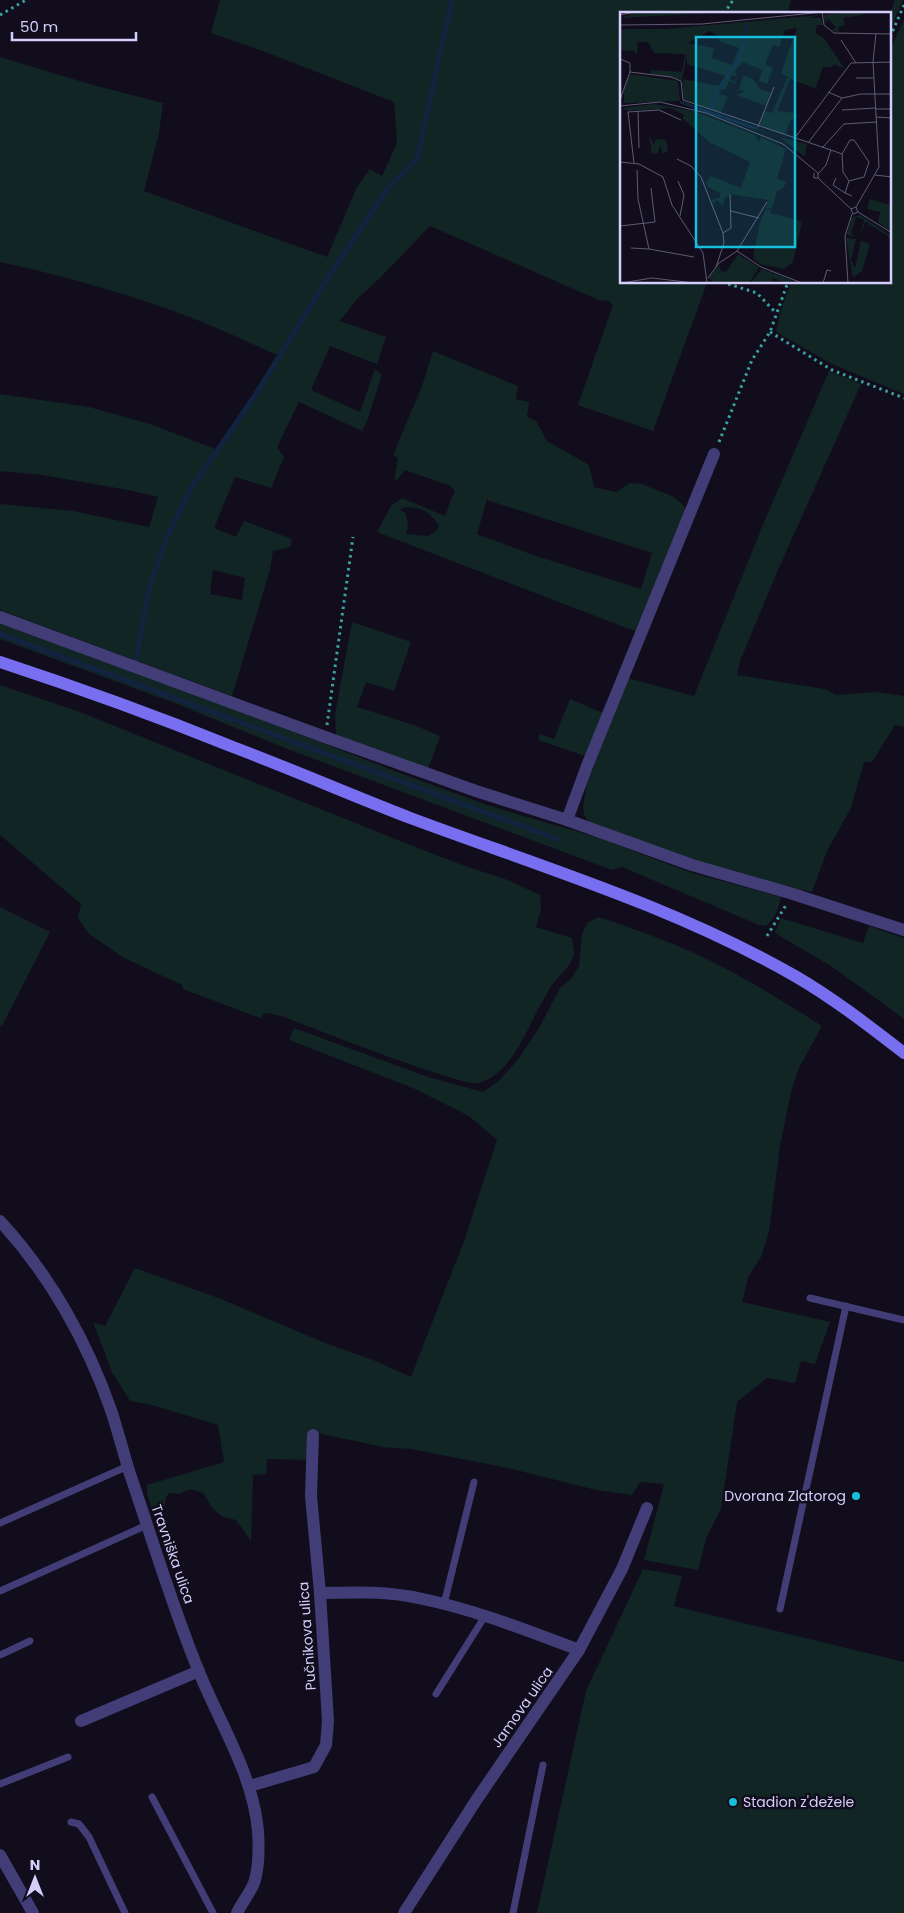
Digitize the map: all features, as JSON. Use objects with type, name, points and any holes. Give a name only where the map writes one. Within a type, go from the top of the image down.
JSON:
[{"type":"street","points":[[567,820],[587,766],[714,454]]},
{"type":"street","points":[[0,617],[325,738],[476,791],[567,820],[692,865],[902,925]]},
{"type":"street","points":[[0,662],[98,695],[232,746],[411,818],[621,895],[711,934],[795,976],[856,1016],[904,1053]]},
{"type":"street","name":"Travniška ulica","points":[[0,1221],[20,1242],[48,1281],[83,1345],[108,1403],[147,1525],[199,1672],[250,1786],[258,1830],[258,1854],[255,1881],[237,1913]]},
{"type":"street","name":"Pučnikova ulica","points":[[250,1786],[314,1767],[326,1745],[328,1721],[320,1592],[311,1496],[313,1435]]},
{"type":"street","name":"Jamova ulica","points":[[404,1913],[477,1799],[579,1650],[622,1569],[647,1508]]},
{"type":"street","points":[[320,1592],[365,1591],[421,1598],[485,1616],[579,1650]]},
{"type":"street","points":[[82,1721],[199,1672]]},
{"type":"street","points":[[0,1856],[33,1913]]},
{"type":"lane","points":[[810,1298],[904,1320]]},
{"type":"lane","points":[[780,1609],[846,1306]]},
{"type":"lane","points":[[0,1523],[128,1466]]},
{"type":"lane","points":[[444,1604],[474,1482]]},
{"type":"lane","points":[[0,1591],[147,1525]]},
{"type":"lane","points":[[436,1694],[485,1616]]},
{"type":"lane","points":[[0,1655],[30,1641]]},
{"type":"lane","points":[[0,1784],[68,1757]]},
{"type":"lane","points":[[513,1913],[543,1765]]},
{"type":"lane","points":[[152,1797],[213,1913]]},
{"type":"lane","points":[[71,1822],[79,1824],[89,1836],[125,1913]]},
{"type":"path","points":[[0,15],[26,0]]},
{"type":"path","points":[[725,12],[733,0]]},
{"type":"path","points":[[892,32],[904,5]]},
{"type":"path","points":[[728,284],[757,293],[776,313]]},
{"type":"path","points":[[714,454],[752,360],[770,332],[787,284]]},
{"type":"path","points":[[770,332],[832,370],[904,398]]},
{"type":"path","points":[[325,738],[353,537]]},
{"type":"path","points":[[767,936],[793,894]]},
{"type":"green space","points":[[220,0],[791,0],[788,12],[620,12],[620,284],[707,284],[653,431],[578,405],[613,305],[607,300],[601,301],[430,226],[357,299],[340,321],[386,337],[377,364],[330,346],[311,390],[360,412],[375,369],[382,374],[368,419],[362,431],[299,402],[277,447],[284,457],[271,488],[235,477],[214,528],[236,537],[244,521],[292,539],[290,547],[273,551],[270,570],[232,696],[0,610],[0,504],[73,511],[149,527],[158,497],[42,475],[0,471],[0,394],[89,407],[150,424],[218,450],[277,355],[196,319],[168,309],[64,277],[0,262],[0,57],[93,85],[163,103],[159,133],[144,191],[327,257],[357,187],[370,169],[382,176],[397,143],[394,102],[211,33]],"holes":[[[213,570],[245,578],[242,600],[210,594]]]},
{"type":"green space","points":[[895,0],[903,0],[892,25],[891,12]]},
{"type":"green space","points":[[904,19],[904,394],[832,364],[776,332],[781,309],[791,284],[892,284],[892,46]]},
{"type":"green space","points":[[433,351],[518,386],[516,399],[529,402],[527,417],[536,421],[547,441],[589,465],[594,487],[616,492],[630,483],[642,484],[674,497],[684,506],[686,514],[637,632],[377,532],[391,506],[402,498],[445,516],[455,490],[448,485],[405,470],[394,481],[398,458],[393,455],[422,386]],"holes":[[[487,500],[652,553],[641,589],[536,556],[477,534]],[[406,507],[421,509],[428,513],[439,525],[437,530],[429,536],[406,534],[408,525],[406,514],[400,509]]]},
{"type":"green space","points":[[829,371],[861,384],[778,570],[740,661],[737,675],[825,689],[836,695],[877,692],[904,696],[904,727],[895,725],[872,762],[864,762],[851,808],[827,851],[812,892],[761,881],[709,865],[588,822],[584,814],[583,805],[589,773],[628,678],[694,696],[762,527]]},
{"type":"green space","points":[[352,622],[411,642],[394,691],[366,682],[357,707],[414,725],[440,736],[428,769],[336,736],[335,714]]},
{"type":"green space","points":[[0,623],[178,687],[487,805],[599,838],[689,872],[781,897],[778,909],[766,926],[759,925],[622,867],[612,870],[290,750],[172,702],[0,639]]},
{"type":"green space","points":[[0,685],[80,712],[400,841],[505,879],[540,895],[541,909],[536,927],[572,938],[574,953],[571,961],[550,988],[521,1043],[508,1063],[490,1078],[479,1083],[467,1082],[417,1067],[282,1016],[265,1013],[262,1016],[263,1019],[183,989],[182,985],[124,958],[89,934],[78,918],[81,904],[0,835]]},
{"type":"green space","points":[[570,699],[603,713],[585,756],[538,740],[540,734],[554,739]]},
{"type":"green space","points":[[0,907],[50,932],[2,1026],[0,1025]]},
{"type":"green space","points":[[599,917],[664,940],[703,957],[763,990],[822,1026],[799,1068],[792,1088],[780,1146],[769,1231],[761,1257],[748,1277],[742,1302],[830,1322],[815,1364],[801,1361],[795,1383],[767,1378],[737,1402],[721,1509],[707,1536],[698,1570],[644,1560],[664,1484],[640,1482],[632,1495],[596,1490],[508,1468],[411,1449],[383,1447],[308,1431],[307,1460],[267,1459],[266,1474],[253,1475],[251,1541],[236,1520],[223,1517],[213,1509],[203,1493],[190,1489],[180,1494],[169,1493],[166,1497],[164,1511],[168,1526],[159,1533],[147,1493],[147,1485],[224,1462],[218,1425],[152,1405],[130,1401],[112,1372],[93,1322],[105,1326],[135,1268],[221,1299],[411,1377],[464,1241],[497,1140],[469,1116],[413,1088],[289,1040],[294,1028],[428,1077],[483,1092],[500,1080],[519,1058],[539,1028],[560,988],[571,979],[579,966],[582,934],[588,922]]},
{"type":"green space","points":[[781,918],[863,943],[869,926],[904,938],[904,1019],[834,968],[775,933]]},
{"type":"green space","name":"Stadion z'dežele","points":[[643,1569],[682,1576],[674,1606],[904,1662],[904,1913],[537,1913],[586,1691]]},
{"type":"waterway","points":[[135,665],[149,589],[167,537],[190,490],[260,388],[329,276],[388,188],[417,159],[452,0]]},
{"type":"waterway","points":[[0,634],[560,840]]},
{"type":"place","name":"Dvorana Zlatorog","points":[[856,1496]]},
{"type":"place","name":"Stadion z'dežele","points":[[733,1802]]}]
